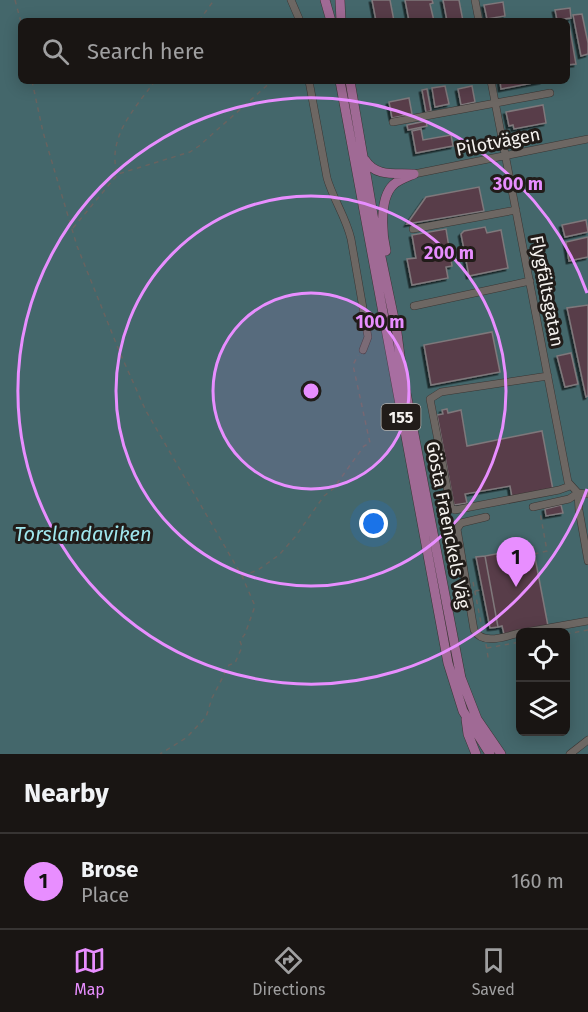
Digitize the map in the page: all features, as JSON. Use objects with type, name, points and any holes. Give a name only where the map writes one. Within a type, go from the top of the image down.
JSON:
[{"type":"main road","points":[[326,0],[331,18]]},
{"type":"main road","points":[[340,0],[341,18]]},
{"type":"main road","name":"Gösta Fraenckels Väg","points":[[341,84],[448,663],[476,754]]},
{"type":"main road","name":"Gösta Fraenckels Väg","points":[[351,84],[377,238],[397,333],[402,372],[461,678],[477,719],[501,754]]},
{"type":"main road","points":[[363,156],[370,167],[379,172],[414,174]]},
{"type":"main road","points":[[388,286],[383,229],[386,200],[392,186],[414,174]]},
{"type":"main road","name":"Gösta Fraenckels Väg","points":[[465,714],[490,754]]},
{"type":"street","points":[[291,0],[299,18]]},
{"type":"street","points":[[476,0],[479,18]]},
{"type":"street","points":[[310,84],[327,178],[348,226],[351,239],[368,338],[363,350]]},
{"type":"street","name":"Flygfältsgatan","points":[[492,84],[570,486]]},
{"type":"street","points":[[393,122],[550,93]]},
{"type":"street","name":"Pilotvägen","points":[[414,174],[588,139]]},
{"type":"street","points":[[413,229],[516,210]]},
{"type":"street","points":[[414,306],[530,281]]},
{"type":"street","points":[[548,376],[441,392],[430,399],[451,508],[455,510],[570,486],[578,493],[588,494]]},
{"type":"street","points":[[536,506],[569,499],[578,493]]},
{"type":"street","points":[[578,493],[588,561]]},
{"type":"street","points":[[486,517],[462,523],[457,529],[474,630],[477,636],[485,640],[516,634]]},
{"type":"street","points":[[552,628],[588,621]]},
{"type":"street","points":[[570,754],[588,741]]},
{"type":"street","points":[[577,754],[588,741]]},
{"type":"path","points":[[15,0],[20,18]]},
{"type":"path","points":[[201,18],[214,0]]},
{"type":"path","points":[[33,84],[44,132],[82,261],[138,396],[242,576],[255,606],[245,634],[240,641],[242,647],[235,663],[229,666],[212,698],[206,717],[186,738],[160,754]]},
{"type":"path","points":[[118,174],[116,167],[118,134],[152,84]]},
{"type":"path","points":[[72,228],[118,174],[190,152],[269,84]]},
{"type":"path","points":[[242,576],[258,570],[279,555],[295,537],[324,496],[333,489],[364,446],[370,443],[353,365],[356,357],[363,350]]},
{"type":"path","points":[[534,554],[547,551],[536,506]]},
{"type":"path","points":[[473,579],[486,649],[488,657],[491,656]]},
{"type":"path","points":[[475,591],[482,590]]},
{"type":"path","points":[[570,633],[588,630]]},
{"type":"path","points":[[486,649],[516,643]]},
{"type":"water","name":"Torslandaviken","points":[[0,0],[588,0],[588,754],[0,754]]},
{"type":"building","points":[[372,0],[390,0],[393,18],[375,18]]},
{"type":"building","points":[[405,0],[432,0],[433,3],[430,4],[433,18],[408,18]]},
{"type":"building","points":[[443,0],[459,0],[462,18],[446,18]]},
{"type":"building","points":[[503,2],[505,16],[487,18],[484,5]]},
{"type":"building","points":[[570,8],[571,18],[557,18],[555,10]]},
{"type":"building","points":[[582,14],[588,54],[581,56],[573,15]]},
{"type":"building","points":[[570,30],[576,64],[570,65]]},
{"type":"building","points":[[500,84],[527,84],[501,89]]},
{"type":"building","points":[[445,86],[449,104],[435,107],[432,88]]},
{"type":"building","points":[[472,86],[475,102],[461,105],[458,89]]},
{"type":"building","points":[[427,89],[431,111],[426,112],[422,90]]},
{"type":"building","points":[[409,98],[412,114],[392,118],[389,102]]},
{"type":"building","points":[[543,105],[546,123],[514,129],[513,125],[509,126],[506,112]]},
{"type":"building","points":[[426,121],[427,126],[408,130],[407,125]]},
{"type":"building","points":[[421,129],[423,140],[451,135],[453,146],[416,153],[412,131]]},
{"type":"building","points":[[479,187],[484,211],[407,224],[426,197]]},
{"type":"building","points":[[586,220],[588,232],[565,237],[562,225]]},
{"type":"building","points":[[485,227],[487,233],[501,230],[508,268],[469,276],[461,234],[464,231]]},
{"type":"building","points":[[446,229],[452,266],[446,267],[448,278],[412,285],[407,259],[416,258],[412,235]]},
{"type":"building","points":[[588,237],[588,257],[569,261],[566,242]]},
{"type":"building","points":[[588,305],[588,396],[586,397],[567,308]]},
{"type":"building","points":[[492,332],[500,372],[431,385],[424,345]]},
{"type":"building","points":[[571,353],[578,384],[565,387],[557,356]]},
{"type":"building","points":[[447,409],[448,413],[461,410],[467,446],[542,431],[553,490],[512,497],[510,486],[465,494],[467,503],[454,505],[437,415],[443,414],[442,410]]},
{"type":"building","points":[[561,505],[563,513],[546,516],[545,509]]},
{"type":"building","points":[[533,547],[548,626],[516,628],[516,632],[504,634],[502,626],[498,627],[485,556]]},
{"type":"building","points":[[485,556],[498,627],[490,628],[476,557]]},
{"type":"place","name":"Brose","points":[[516,587]]}]
